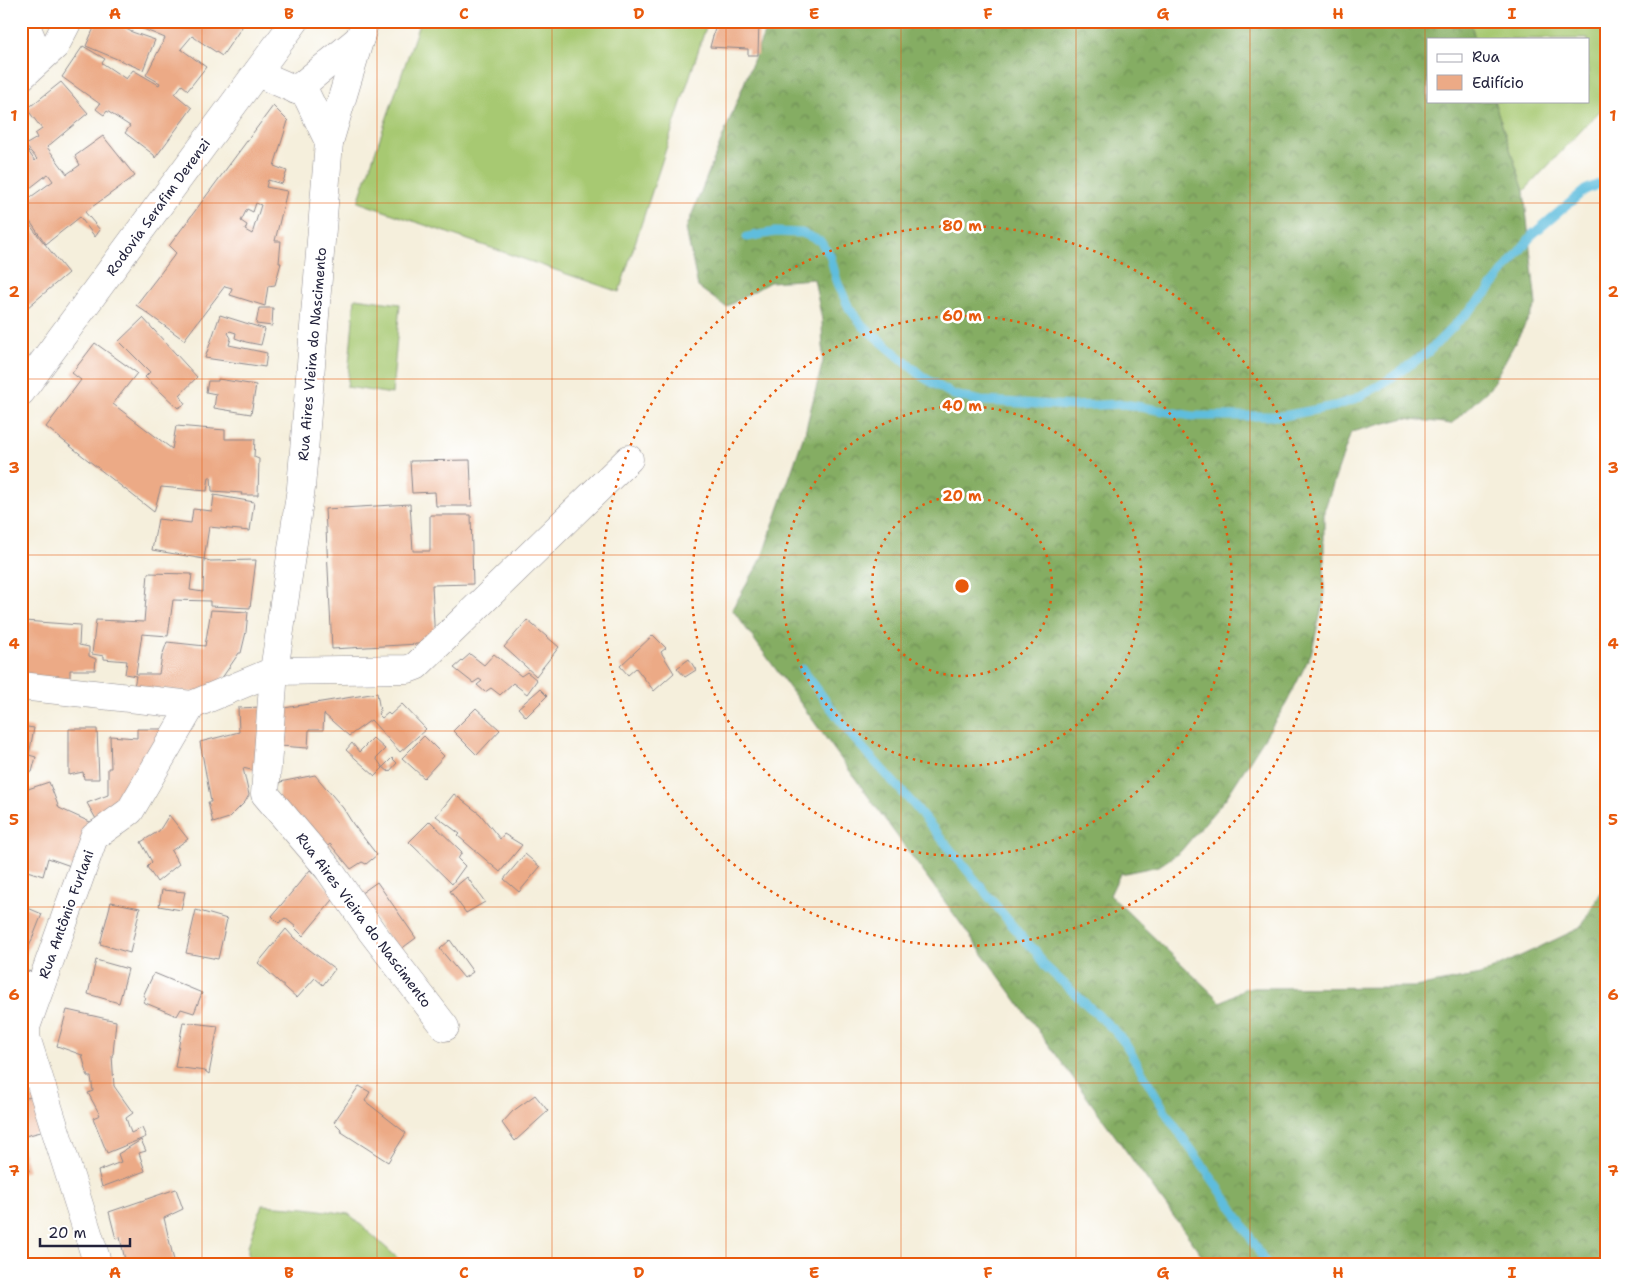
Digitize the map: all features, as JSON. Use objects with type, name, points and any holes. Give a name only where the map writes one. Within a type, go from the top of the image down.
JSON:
[{"type":"street","points":[[24,21],[31,68]]},
{"type":"street","points":[[31,68],[54,46],[68,21]]},
{"type":"street","name":"Rodovia Serafim Derenzi","points":[[21,392],[295,21]]},
{"type":"street","points":[[296,90],[363,30]]},
{"type":"street","name":"Rua Aires Vieira do Nascimento","points":[[363,30],[329,142],[301,488],[274,671],[266,794],[327,867],[372,932],[445,1027]]},
{"type":"street","points":[[257,73],[306,94],[329,142]]},
{"type":"street","points":[[21,686],[192,705],[274,671],[408,669],[416,666],[629,459]]},
{"type":"street","name":"Rua Antônio Furlani","points":[[98,1265],[26,1037],[32,980],[94,837],[130,811],[192,705]]},
{"type":"green space","points":[[420,21],[708,21],[619,292],[358,202]]},
{"type":"green space","points":[[769,21],[1470,21],[1475,38],[1427,38],[1427,102],[1494,102],[1524,191],[1536,305],[1490,388],[1451,424],[1405,418],[1351,432],[1324,511],[1324,600],[1311,654],[1286,704],[1226,798],[1180,852],[1159,866],[1120,874],[1110,895],[1221,1002],[1245,988],[1416,987],[1480,975],[1580,928],[1606,884],[1606,1265],[1209,1265],[732,609],[761,560],[805,432],[823,361],[822,320],[814,279],[770,282],[726,307],[698,287],[686,229]]},
{"type":"green space","points":[[1470,21],[1606,21],[1606,102],[1599,112],[1524,191],[1494,102],[1590,102],[1590,38],[1475,38]]},
{"type":"green space","points":[[355,298],[400,304],[392,394],[347,387]]},
{"type":"green space","points":[[262,1205],[349,1214],[405,1265],[248,1265],[248,1246]]},
{"type":"building","points":[[97,21],[110,21],[132,32],[155,40],[143,70],[86,46]]},
{"type":"building","points":[[124,21],[240,21],[244,24],[222,56],[192,36],[181,49],[206,67],[188,90],[182,85],[175,94],[192,108],[155,158],[154,155],[125,133],[130,126],[107,111],[104,115],[101,113],[96,109],[100,104],[62,77],[83,46],[105,59],[102,63],[126,79],[133,70],[159,85],[160,83],[146,75],[165,38]]},
{"type":"building","points":[[717,21],[759,21],[758,55],[748,55],[748,49],[710,47]]},
{"type":"building","points":[[61,82],[88,113],[47,147],[67,174],[80,165],[75,156],[103,136],[135,176],[85,212],[100,230],[95,237],[80,217],[46,244],[21,209],[21,204],[53,181],[48,174],[21,195],[21,141],[35,161],[37,159],[25,145],[37,138],[35,134],[42,129],[27,109]]},
{"type":"building","points":[[273,106],[288,121],[274,166],[287,171],[282,184],[268,180],[266,187],[287,191],[275,241],[281,241],[279,263],[281,263],[275,285],[268,286],[265,306],[230,295],[232,288],[225,286],[184,340],[136,305],[176,253],[169,246]],"holes":[[[256,203],[261,205],[252,234],[245,230],[247,225],[241,221],[247,209],[253,212]]]},
{"type":"building","points":[[21,214],[68,273],[21,313]]},
{"type":"building","points":[[259,308],[273,308],[272,326],[256,324]]},
{"type":"building","points":[[220,315],[265,329],[261,345],[235,338],[236,333],[230,331],[228,333],[231,338],[229,345],[267,353],[265,367],[205,358]]},
{"type":"building","points":[[143,318],[197,377],[180,395],[185,404],[178,408],[145,377],[150,372],[119,341]]},
{"type":"building","points":[[95,343],[137,373],[113,404],[172,449],[176,426],[225,430],[225,439],[255,439],[254,457],[259,459],[258,495],[212,491],[211,477],[209,477],[207,491],[161,487],[154,512],[46,427],[81,380],[72,373]]},
{"type":"building","points":[[218,379],[256,385],[251,414],[214,408],[216,394],[206,392],[208,381],[218,381]]},
{"type":"building","points":[[470,460],[472,506],[436,506],[435,492],[412,493],[410,461]]},
{"type":"building","points":[[214,495],[254,502],[250,531],[209,527],[204,559],[152,550],[158,519],[191,523],[193,509],[212,511]]},
{"type":"building","points":[[410,504],[413,551],[430,551],[430,515],[471,515],[473,584],[432,585],[435,643],[332,649],[325,509]]},
{"type":"building","points":[[204,559],[210,561],[256,560],[250,608],[210,606],[210,601],[173,600],[168,636],[142,634],[136,674],[159,674],[167,642],[205,646],[211,610],[248,612],[241,653],[239,653],[211,694],[134,687],[136,676],[125,674],[127,661],[104,659],[104,656],[92,654],[96,620],[144,622],[148,573],[192,574],[190,590],[203,592]]},
{"type":"building","points":[[527,620],[559,647],[536,676],[504,647]]},
{"type":"building","points":[[24,621],[80,625],[79,645],[89,647],[89,656],[96,659],[95,670],[70,670],[70,679],[21,676]]},
{"type":"building","points":[[653,635],[666,648],[661,652],[674,673],[654,691],[636,668],[628,675],[620,666]]},
{"type":"building","points":[[470,654],[484,665],[494,654],[521,676],[527,672],[537,680],[527,694],[513,683],[500,695],[491,688],[485,692],[477,685],[482,681],[479,679],[473,683],[454,668]]},
{"type":"building","points":[[689,659],[696,670],[685,677],[677,668]]},
{"type":"building","points":[[540,689],[547,696],[526,717],[518,708]]},
{"type":"building","points":[[377,693],[380,711],[378,714],[382,718],[388,713],[390,715],[402,704],[426,729],[400,752],[371,720],[349,736],[324,714],[323,730],[309,730],[308,748],[279,746],[284,708]]},
{"type":"building","points":[[261,707],[259,772],[243,768],[249,795],[245,802],[229,818],[213,823],[208,802],[211,802],[200,742],[239,732],[238,708]]},
{"type":"building","points":[[476,708],[500,730],[477,755],[453,731]]},
{"type":"building","points":[[21,726],[34,728],[29,755],[36,757],[32,772],[26,773],[24,784],[21,784]]},
{"type":"building","points":[[69,729],[97,729],[99,779],[84,779],[83,772],[69,775]]},
{"type":"building","points":[[137,729],[166,729],[79,869],[48,858],[43,876],[21,869],[21,812],[24,811],[22,791],[49,782],[59,808],[90,822],[96,819],[87,803],[108,795],[108,768],[111,768],[110,736],[137,738]]},
{"type":"building","points":[[424,736],[444,756],[424,778],[402,758]]},
{"type":"building","points":[[373,738],[385,749],[376,758],[383,768],[375,776],[346,750],[352,743],[359,752]]},
{"type":"building","points":[[392,758],[397,763],[389,772],[383,767]]},
{"type":"building","points":[[315,775],[343,808],[377,855],[366,864],[362,862],[351,869],[330,844],[319,854],[278,800],[280,782]]},
{"type":"building","points":[[454,794],[480,814],[500,839],[504,834],[522,845],[500,872],[458,836],[460,834],[436,816]]},
{"type":"building","points":[[169,815],[188,839],[171,851],[179,864],[157,882],[147,867],[152,862],[141,842],[159,831]]},
{"type":"building","points":[[430,821],[462,852],[458,859],[465,866],[452,884],[409,842]]},
{"type":"building","points":[[525,854],[540,867],[519,892],[504,879]]},
{"type":"building","points":[[310,870],[327,888],[337,895],[303,936],[285,918],[279,923],[272,916]]},
{"type":"building","points":[[467,877],[485,902],[466,913],[450,891]]},
{"type":"building","points":[[377,882],[416,938],[397,952],[360,894]]},
{"type":"building","points":[[162,890],[185,892],[181,910],[159,906]]},
{"type":"building","points":[[111,902],[140,908],[130,953],[100,944]]},
{"type":"building","points":[[21,905],[42,914],[23,962],[21,961]]},
{"type":"building","points":[[196,910],[227,919],[218,959],[186,953]]},
{"type":"building","points":[[286,929],[294,938],[335,969],[323,985],[315,978],[297,998],[258,963]]},
{"type":"building","points":[[450,940],[473,972],[464,978],[440,949]]},
{"type":"building","points":[[96,960],[128,969],[119,1003],[88,994]]},
{"type":"building","points":[[154,973],[202,993],[194,1013],[181,1009],[177,1016],[143,1002],[146,998],[143,996]]},
{"type":"building","points":[[67,1010],[116,1021],[112,1055],[114,1086],[133,1113],[126,1118],[131,1133],[142,1128],[146,1137],[107,1153],[93,1118],[100,1115],[88,1093],[93,1091],[91,1077],[88,1077],[82,1055],[57,1046]]},
{"type":"building","points":[[183,1022],[218,1026],[209,1074],[205,1071],[175,1067]]},
{"type":"building","points":[[359,1086],[370,1092],[365,1101],[406,1133],[388,1162],[340,1131],[341,1129],[334,1122]]},
{"type":"building","points":[[535,1095],[548,1111],[515,1141],[502,1123],[513,1111]]},
{"type":"building","points":[[44,1097],[49,1130],[21,1137],[21,1098]]},
{"type":"building","points":[[141,1140],[146,1151],[139,1153],[145,1171],[102,1187],[98,1171],[121,1162],[118,1154]]},
{"type":"building","points":[[21,1144],[29,1171],[21,1173]]},
{"type":"building","points":[[176,1189],[183,1209],[164,1218],[175,1265],[126,1265],[120,1237],[116,1239],[109,1212]]},
{"type":"waterway","points":[[747,237],[775,232],[802,233],[820,241],[830,255],[837,281],[849,308],[863,326],[923,377],[954,395],[981,401],[1072,406],[1124,404],[1192,416],[1283,416],[1335,406],[1353,400],[1384,383],[1428,352],[1486,294],[1533,234],[1585,190],[1606,181]]},
{"type":"waterway","points":[[802,669],[852,736],[914,805],[1025,941],[1035,950],[1044,965],[1114,1030],[1125,1043],[1171,1121],[1232,1207],[1267,1265]]}]
